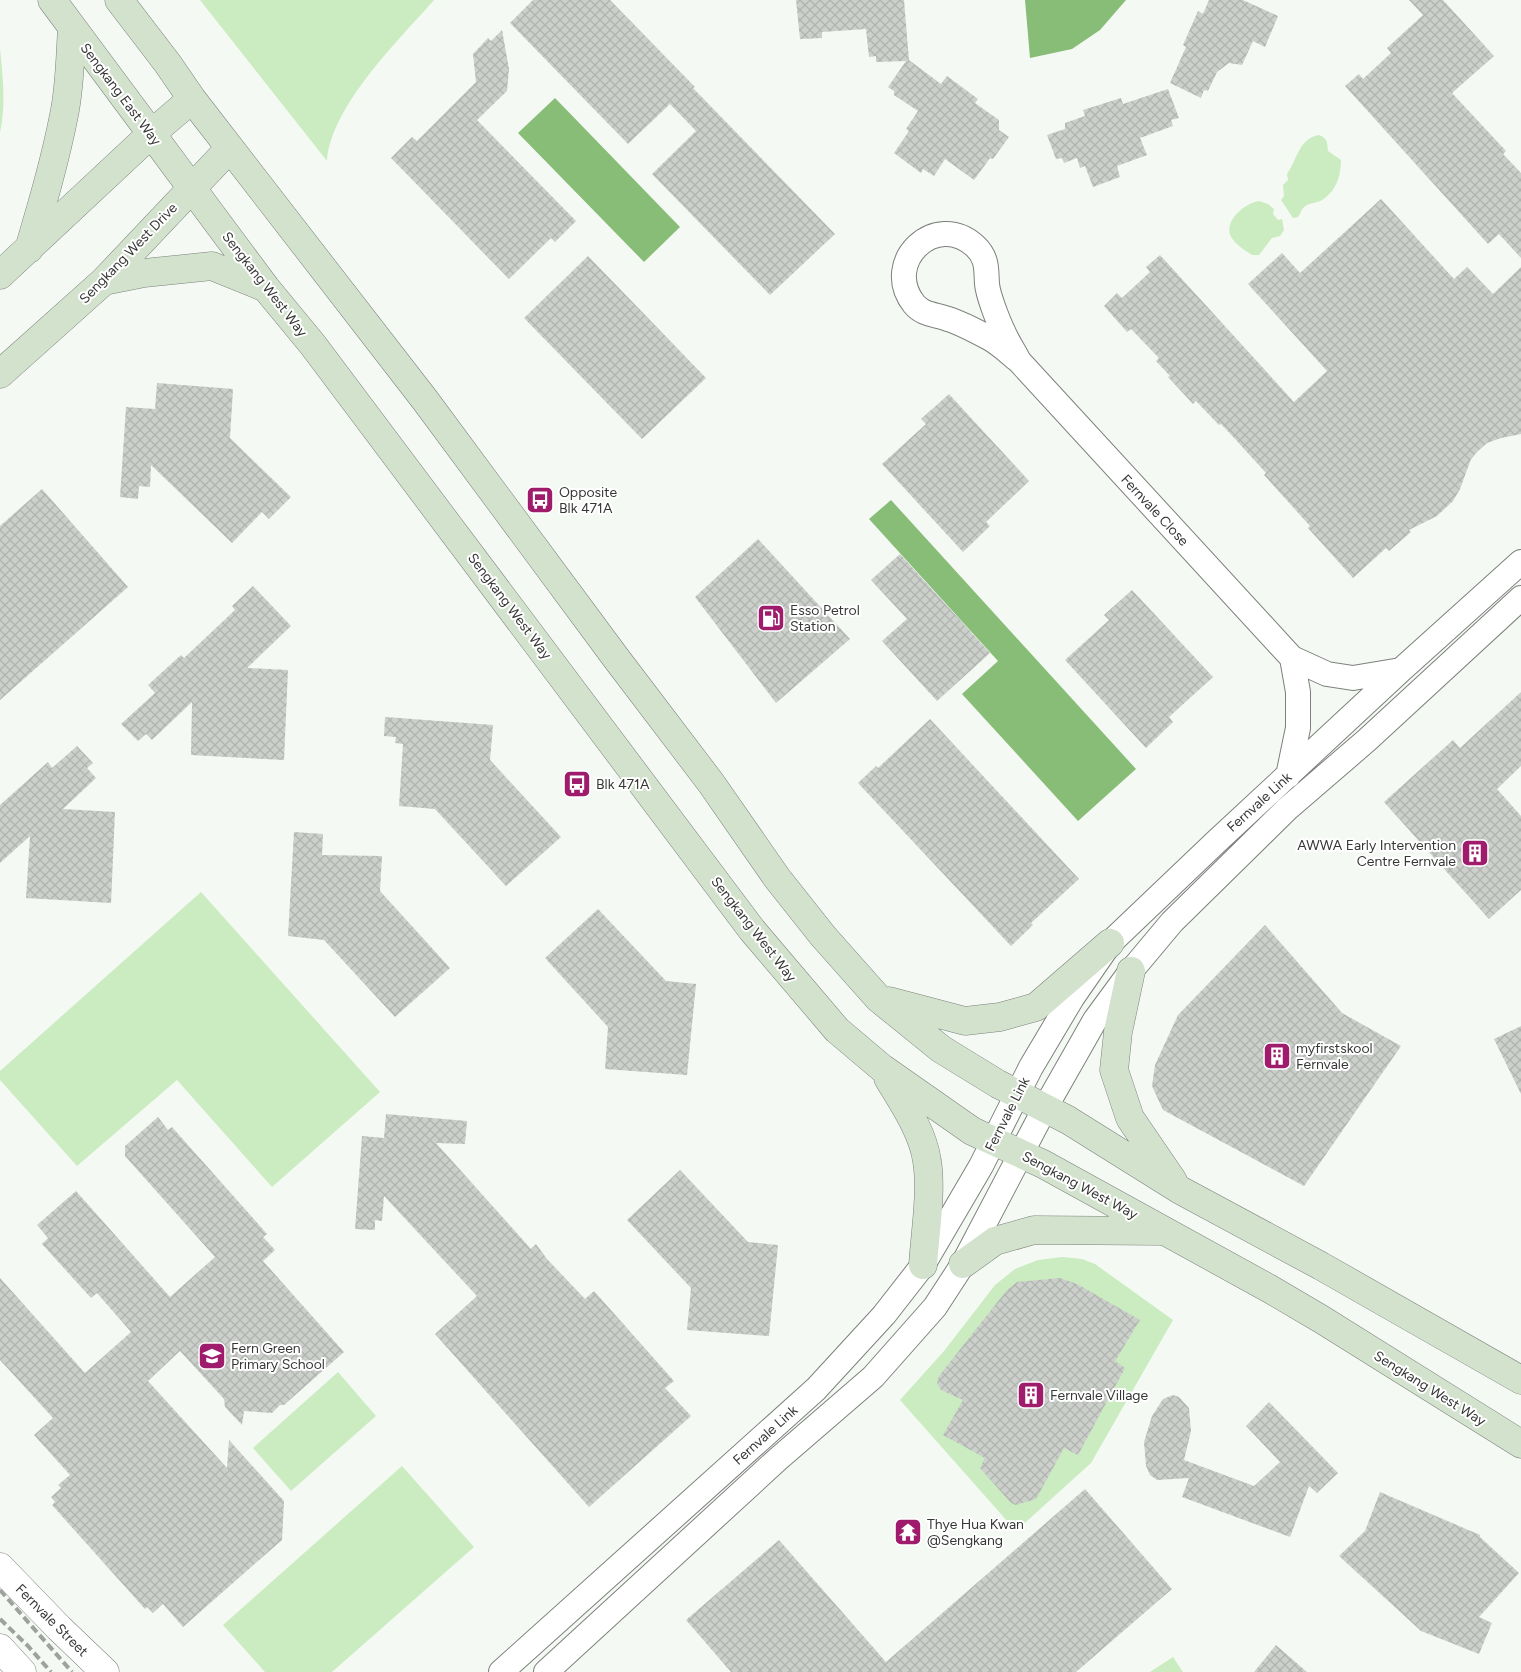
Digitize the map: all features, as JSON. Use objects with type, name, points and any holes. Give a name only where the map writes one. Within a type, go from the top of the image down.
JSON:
[{"type":"main road","points":[[119,0],[192,99],[425,400],[711,783],[777,878],[823,936],[878,998],[941,1049],[998,1084],[1068,1120],[1180,1190],[1329,1271],[1521,1380]]},
{"type":"main road","points":[[29,249],[52,172],[64,116],[69,78],[61,12]]},
{"type":"main road","name":"Sengkang East Way","points":[[61,12],[191,187]]},
{"type":"main road","points":[[0,275],[151,134],[192,99]]},
{"type":"main road","name":"Sengkang West Drive","points":[[0,374],[104,281],[230,148]]},
{"type":"main road","name":"Sengkang West Way","points":[[191,187],[266,288],[319,352],[752,930],[837,1030],[882,1068],[972,1131],[1020,1153],[1321,1319],[1521,1444]]},
{"type":"main road","points":[[104,281],[144,273],[212,266],[266,288]]},
{"type":"main road","points":[[878,998],[965,1021],[1000,1016],[1036,1007],[1110,943]]},
{"type":"main road","points":[[1131,970],[1118,1032],[1114,1070],[1130,1118],[1180,1190]]},
{"type":"main road","points":[[882,1068],[912,1118],[927,1160],[929,1178],[923,1265]]},
{"type":"main road","points":[[963,1264],[995,1241],[1034,1230],[1164,1232]]},
{"type":"street","name":"Fernvale Close","points":[[1019,361],[1002,331],[987,285],[988,271],[984,258],[976,246],[965,238],[951,234],[938,234],[925,239],[914,248],[907,260],[904,271],[906,288],[915,304],[924,312],[947,318],[991,339],[1019,361],[1292,658],[1327,674],[1353,678],[1401,670]]},
{"type":"street","name":"Fernvale Link","points":[[501,1672],[816,1389],[884,1315],[923,1265],[981,1166],[1031,1067],[1072,998],[1110,943],[1401,670],[1521,562]]},
{"type":"street","name":"Fernvale Link","points":[[546,1672],[778,1459],[873,1377],[934,1307],[963,1264],[1007,1182],[1020,1153],[1095,1020],[1131,970],[1172,922],[1287,809],[1366,740],[1521,598]]},
{"type":"street","points":[[1288,776],[1298,728],[1298,692],[1292,658]]},
{"type":"street","name":"Fernvale Street","points":[[0,1567],[105,1672]]},
{"type":"street","points":[[0,1648],[22,1672]]},
{"type":"shaded area","points":[[200,0],[434,0],[385,54],[353,97],[340,118],[331,140],[327,161]]},
{"type":"shaded area","points":[[1025,0],[1126,0],[1100,30],[1072,49],[1030,58]]},
{"type":"shaded area","points":[[0,49],[3,102],[0,133]]},
{"type":"shaded area","points":[[555,98],[680,227],[644,262],[518,133]]},
{"type":"shaded area","points":[[1319,135],[1326,139],[1328,151],[1341,160],[1339,177],[1327,197],[1305,206],[1298,217],[1293,218],[1281,200],[1284,196],[1283,185],[1288,180],[1287,174],[1299,150],[1307,140]]},
{"type":"shaded area","points":[[1259,201],[1268,204],[1274,209],[1273,214],[1278,220],[1282,219],[1284,230],[1280,236],[1272,238],[1259,255],[1252,255],[1233,240],[1229,231],[1233,219],[1242,209],[1253,202]]},
{"type":"shaded area","points":[[891,500],[1136,769],[1078,821],[962,694],[998,661],[869,519]]},
{"type":"shaded area","points":[[201,892],[380,1092],[272,1187],[177,1080],[77,1166],[0,1080],[0,1071]]},
{"type":"shaded area","name":"Fernvale Village","points":[[1062,1257],[1082,1259],[1095,1264],[1173,1320],[1091,1463],[1016,1531],[900,1400],[944,1351],[995,1285],[1015,1269],[1038,1260]]},
{"type":"shaded area","points":[[338,1372],[376,1416],[291,1491],[253,1448]]},
{"type":"shaded area","points":[[402,1466],[474,1547],[332,1672],[265,1672],[223,1625]]},
{"type":"shaded area","points":[[1173,1657],[1183,1672],[1150,1672]]},
{"type":"building","points":[[533,0],[610,0],[835,234],[770,295],[652,174],[696,131],[670,104],[628,144],[510,23]]},
{"type":"building","points":[[796,0],[904,0],[909,60],[941,84],[947,76],[978,99],[975,103],[999,120],[999,130],[1009,137],[974,180],[945,159],[934,176],[923,169],[921,173],[894,153],[909,131],[906,129],[918,111],[894,95],[894,91],[888,87],[906,61],[876,62],[876,56],[869,57],[866,29],[822,32],[822,38],[800,39]]},
{"type":"building","points":[[1209,0],[1243,0],[1278,16],[1265,47],[1253,41],[1242,65],[1229,63],[1217,72],[1208,91],[1204,90],[1201,98],[1170,83],[1186,47],[1183,45],[1198,11],[1203,14]]},
{"type":"building","points":[[1409,0],[1443,0],[1494,56],[1452,93],[1506,151],[1503,154],[1521,173],[1521,258],[1499,234],[1488,244],[1345,86],[1359,74],[1363,79],[1391,53],[1387,48],[1423,15]]},
{"type":"building","points":[[502,30],[509,69],[507,91],[477,120],[576,221],[555,242],[551,238],[509,279],[391,158],[412,137],[417,141],[476,82],[473,54],[488,38],[491,41]]},
{"type":"building","points":[[1168,89],[1179,118],[1171,120],[1173,126],[1140,138],[1147,155],[1117,166],[1120,177],[1093,187],[1085,166],[1080,168],[1077,158],[1064,163],[1062,158],[1056,159],[1047,135],[1065,129],[1065,123],[1085,116],[1083,110],[1121,98],[1123,104]]},
{"type":"building","points":[[1381,199],[1454,279],[1467,267],[1493,294],[1521,267],[1521,434],[1487,443],[1471,459],[1460,489],[1453,501],[1437,516],[1409,530],[1411,532],[1389,551],[1386,548],[1353,578],[1308,528],[1310,526],[1264,475],[1266,473],[1236,440],[1196,401],[1193,404],[1156,361],[1159,358],[1131,329],[1127,332],[1104,306],[1117,293],[1122,298],[1150,272],[1146,267],[1160,255],[1294,402],[1327,371],[1248,284],[1282,253],[1300,273]]},
{"type":"building","points":[[588,256],[706,378],[642,439],[524,318]]},
{"type":"building","points":[[157,383],[233,389],[230,438],[291,497],[269,519],[262,512],[232,543],[151,465],[150,487],[139,486],[138,499],[120,497],[126,407],[155,409]]},
{"type":"building","points":[[949,394],[1029,481],[986,522],[990,526],[963,552],[882,464],[926,424],[921,419]]},
{"type":"building","points":[[42,489],[128,587],[0,700],[0,526]]},
{"type":"building","name":"Esso Petrol Station","points":[[758,539],[850,639],[776,703],[695,597]]},
{"type":"building","points":[[900,554],[990,653],[937,701],[882,641],[907,619],[871,580]]},
{"type":"building","points":[[253,586],[291,626],[247,668],[288,670],[284,760],[191,755],[192,702],[152,740],[146,734],[138,741],[121,724],[155,693],[148,685],[181,655],[184,658],[235,610],[232,606]]},
{"type":"building","points":[[1132,590],[1213,677],[1169,717],[1173,722],[1146,748],[1065,660],[1109,620],[1104,615]]},
{"type":"building","name":"AWWA Early Intervention Centre Fernvale","points":[[1521,692],[1521,766],[1497,789],[1521,816],[1521,890],[1489,919],[1384,802],[1453,740],[1460,748]]},
{"type":"building","points":[[385,717],[493,725],[490,760],[561,837],[506,886],[435,809],[399,806],[403,744],[395,743],[396,737],[384,736]]},
{"type":"building","points":[[930,719],[1079,879],[1031,923],[1033,925],[1011,946],[858,783],[876,766],[878,768]]},
{"type":"building","points":[[77,746],[93,763],[87,768],[96,778],[63,809],[115,812],[111,903],[26,898],[30,836],[0,863],[0,805],[48,762],[52,768]]},
{"type":"building","points":[[294,832],[323,834],[322,855],[382,856],[380,891],[450,968],[395,1017],[324,940],[288,936]]},
{"type":"building","points":[[598,909],[666,981],[696,984],[687,1075],[605,1069],[608,1027],[545,958]]},
{"type":"building","name":"myfirstskool Fernvale","points":[[1265,925],[1342,1013],[1401,1046],[1304,1186],[1163,1110],[1152,1086],[1155,1065],[1178,1015]]},
{"type":"building","points":[[1521,1026],[1521,1094],[1494,1039]]},
{"type":"building","points":[[386,1114],[467,1121],[465,1144],[436,1143],[531,1249],[536,1244],[547,1259],[585,1299],[594,1291],[674,1381],[665,1388],[691,1416],[589,1507],[435,1334],[477,1296],[384,1196],[382,1221],[375,1220],[375,1230],[355,1229],[362,1136],[384,1138]]},
{"type":"building","points":[[158,1117],[168,1130],[172,1127],[267,1234],[263,1237],[275,1250],[263,1261],[344,1352],[284,1405],[280,1405],[272,1413],[244,1411],[242,1425],[225,1407],[224,1399],[180,1351],[148,1381],[227,1468],[229,1440],[284,1501],[282,1540],[183,1627],[163,1604],[153,1613],[147,1607],[145,1609],[52,1505],[55,1502],[51,1497],[61,1488],[58,1485],[70,1475],[34,1435],[53,1418],[0,1360],[0,1278],[85,1373],[131,1332],[97,1293],[91,1298],[42,1244],[48,1238],[37,1225],[76,1191],[170,1297],[215,1257],[125,1156],[125,1146]]},
{"type":"building","points":[[680,1170],[748,1242],[778,1245],[769,1336],[687,1330],[691,1288],[627,1220]]},
{"type":"building","name":"Fernvale Village","points":[[1060,1278],[1077,1284],[1140,1320],[1115,1361],[1125,1368],[1078,1455],[1064,1448],[1036,1499],[1016,1505],[1011,1503],[980,1468],[985,1458],[943,1435],[963,1400],[941,1390],[937,1383],[939,1376],[1007,1290],[1017,1282]]},
{"type":"building","points":[[1173,1395],[1179,1397],[1189,1408],[1191,1431],[1184,1460],[1254,1486],[1280,1462],[1246,1426],[1269,1402],[1338,1473],[1317,1493],[1309,1486],[1290,1537],[1182,1497],[1189,1478],[1157,1480],[1150,1475],[1146,1466],[1144,1442],[1152,1416],[1163,1399]]},
{"type":"building","points":[[1085,1489],[1172,1589],[1076,1672],[731,1672],[686,1620],[779,1540],[886,1662]]},
{"type":"building","points":[[1380,1492],[1480,1535],[1519,1573],[1479,1617],[1492,1623],[1479,1654],[1421,1631],[1339,1556],[1365,1531]]},
{"type":"building","points":[[1276,1645],[1307,1672],[1254,1672]]},
{"type":"railway","points":[[0,1590],[72,1672]]},
{"type":"railway","points":[[0,1619],[51,1672]]},
{"type":"place","name":"Opposite Blk 471A","points":[[540,500]]},
{"type":"place","name":"Esso Petrol Station","points":[[771,618]]},
{"type":"place","name":"Blk 471A","points":[[577,784]]},
{"type":"place","name":"AWWA Early Intervention Centre Fernvale","points":[[1475,853]]},
{"type":"place","name":"myfirstskool Fernvale","points":[[1277,1056]]},
{"type":"place","name":"Fern Green Primary School","points":[[212,1356]]},
{"type":"place","name":"Fernvale Village","points":[[1031,1395]]},
{"type":"place","name":"Thye Hua Kwan @Sengkang","points":[[908,1532]]}]
